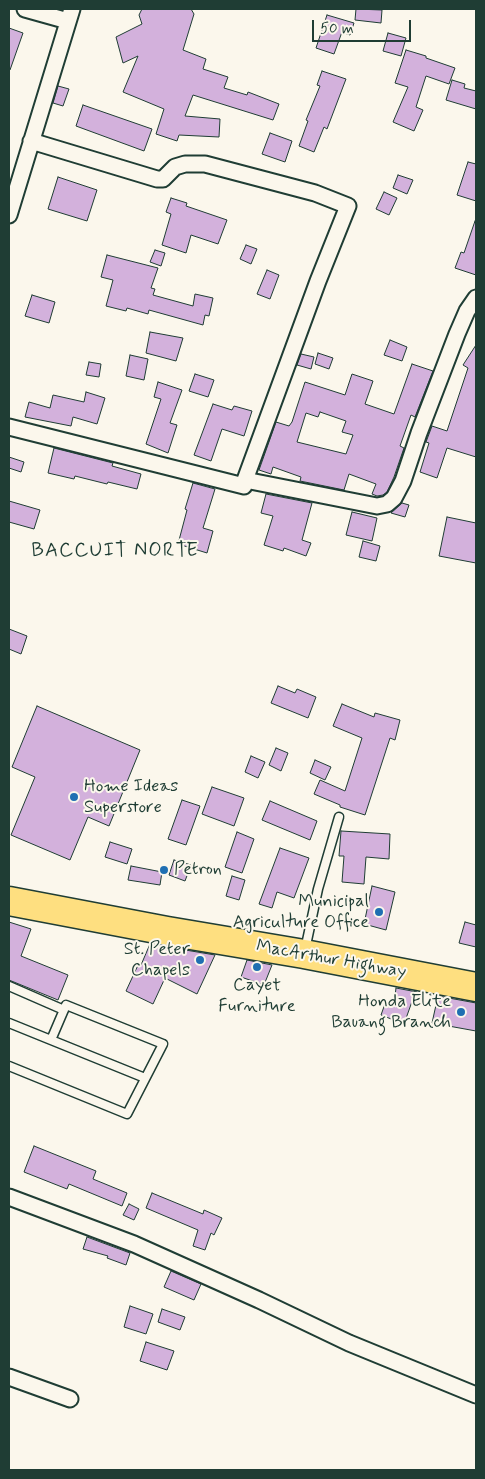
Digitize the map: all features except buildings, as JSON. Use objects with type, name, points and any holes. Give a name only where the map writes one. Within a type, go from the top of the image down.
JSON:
[{"type":"highway","name":"MacArthur Highway","points":[[9,901],[476,987]]},
{"type":"street","points":[[9,215],[30,141],[70,15],[25,9]]},
{"type":"street","points":[[9,427],[244,486],[318,281],[348,206],[315,192],[205,164],[185,164],[175,167],[163,179],[157,179],[30,141]]},
{"type":"street","points":[[245,480],[377,506],[387,504],[394,498],[403,481],[419,433],[457,334],[476,298]]},
{"type":"street","points":[[9,1197],[86,1224],[134,1244],[349,1343],[476,1395]]},
{"type":"street","points":[[9,1377],[70,1399]]},
{"type":"lane","points":[[304,954],[318,889],[339,817]]},
{"type":"lane","points":[[9,986],[64,1010]]},
{"type":"lane","points":[[9,1066],[127,1114],[163,1044],[66,1005],[51,1040]]},
{"type":"lane","points":[[9,1023],[145,1078]]},
{"type":"place","name":"Home Ideas Superstore","points":[[74,797]]},
{"type":"place","name":"Petron","points":[[164,870]]},
{"type":"place","name":"Municipal Agriculture Office","points":[[379,912]]},
{"type":"place","name":"St. Peter Chapels","points":[[200,960]]},
{"type":"place","name":"Cayet Furniture","points":[[257,967]]},
{"type":"place","name":"Honda Elite Bauang Branch","points":[[461,1012]]},
{"type":"district","name":"BACCUIT NORTE","points":[[115,552]]}]
